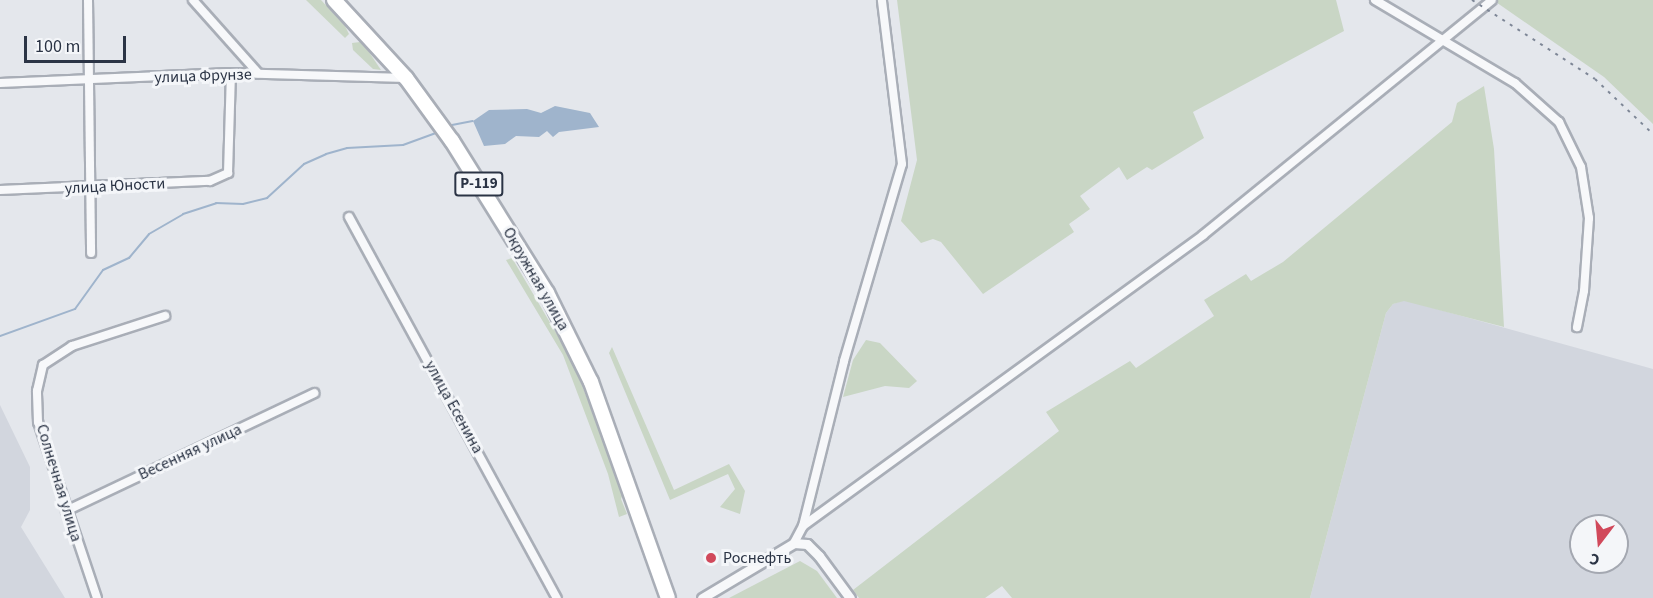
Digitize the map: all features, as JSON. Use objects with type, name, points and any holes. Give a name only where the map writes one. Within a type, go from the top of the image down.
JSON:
[{"type":"highway","name":"Окружная улица","points":[[334,0],[406,78],[452,141],[567,330],[600,403],[668,598]]},
{"type":"street","points":[[88,0],[91,253]]},
{"type":"street","points":[[193,0],[258,73]]},
{"type":"street","points":[[702,598],[794,543],[803,525],[844,361],[902,164],[882,0]]},
{"type":"street","points":[[1376,0],[1446,39],[1515,83],[1559,122],[1581,167],[1589,218],[1584,291],[1577,327]]},
{"type":"street","points":[[803,525],[1203,235],[1492,0]]},
{"type":"street","name":"улица Фрунзе","points":[[0,82],[90,81],[231,73],[406,78]]},
{"type":"street","name":"улица Юности","points":[[0,190],[90,189],[210,181],[228,173],[231,73]]},
{"type":"street","name":"улица Есенина","points":[[350,217],[557,598]]},
{"type":"street","name":"Солнечная улица","points":[[97,598],[38,422],[37,391],[43,365],[72,346],[165,316]]},
{"type":"street","name":"Весенняя улица","points":[[66,511],[314,393]]},
{"type":"street","points":[[794,543],[807,544],[819,556],[850,598]]},
{"type":"shaded area","points":[[1404,300],[1653,369],[1653,598],[1310,598],[1386,313],[1393,304]]},
{"type":"shaded area","points":[[0,405],[30,467],[30,510],[21,527],[65,598],[0,598]]},
{"type":"green space","points":[[306,0],[321,0],[345,26],[349,34],[345,38]]},
{"type":"green space","points":[[897,0],[1336,0],[1344,31],[1193,112],[1204,138],[1152,170],[1147,167],[1127,180],[1119,167],[1080,196],[1090,209],[1069,224],[1074,232],[983,294],[941,242],[933,239],[921,243],[901,221],[917,160]]},
{"type":"green space","points":[[1493,0],[1653,0],[1653,124],[1604,77]]},
{"type":"green space","points":[[360,42],[381,70],[373,69],[353,50],[352,43]]},
{"type":"green space","points":[[1484,86],[1494,149],[1504,327],[1404,301],[1393,304],[1386,313],[1310,598],[1012,598],[1002,586],[985,598],[859,598],[853,590],[1059,431],[1046,412],[1130,361],[1136,368],[1214,316],[1204,300],[1246,274],[1251,281],[1283,262],[1452,122],[1457,103]]},
{"type":"green space","points":[[512,258],[572,360],[624,492],[621,499],[627,514],[619,517],[608,474],[563,355],[506,260]]},
{"type":"green space","points":[[866,340],[880,343],[917,381],[909,388],[885,386],[843,397],[853,360]]},
{"type":"green space","points":[[612,347],[674,490],[729,464],[745,491],[740,514],[720,507],[735,489],[728,474],[670,500],[609,353]]},
{"type":"green space","points":[[800,561],[817,571],[837,598],[729,598]]},
{"type":"water","points":[[555,106],[590,113],[599,127],[559,132],[553,137],[547,131],[539,137],[516,136],[505,144],[484,146],[473,121],[489,110],[527,109],[541,113]]},
{"type":"waterway","points":[[452,125],[473,121]]},
{"type":"waterway","points":[[0,336],[75,309],[103,270],[129,258],[149,234],[183,214],[216,203],[243,204],[267,198],[304,164],[326,154],[347,148],[403,145],[436,133]]},
{"type":"railway","points":[[1472,0],[1595,79],[1653,134]]},
{"type":"place","name":"Роснефть","points":[[711,558]]}]
